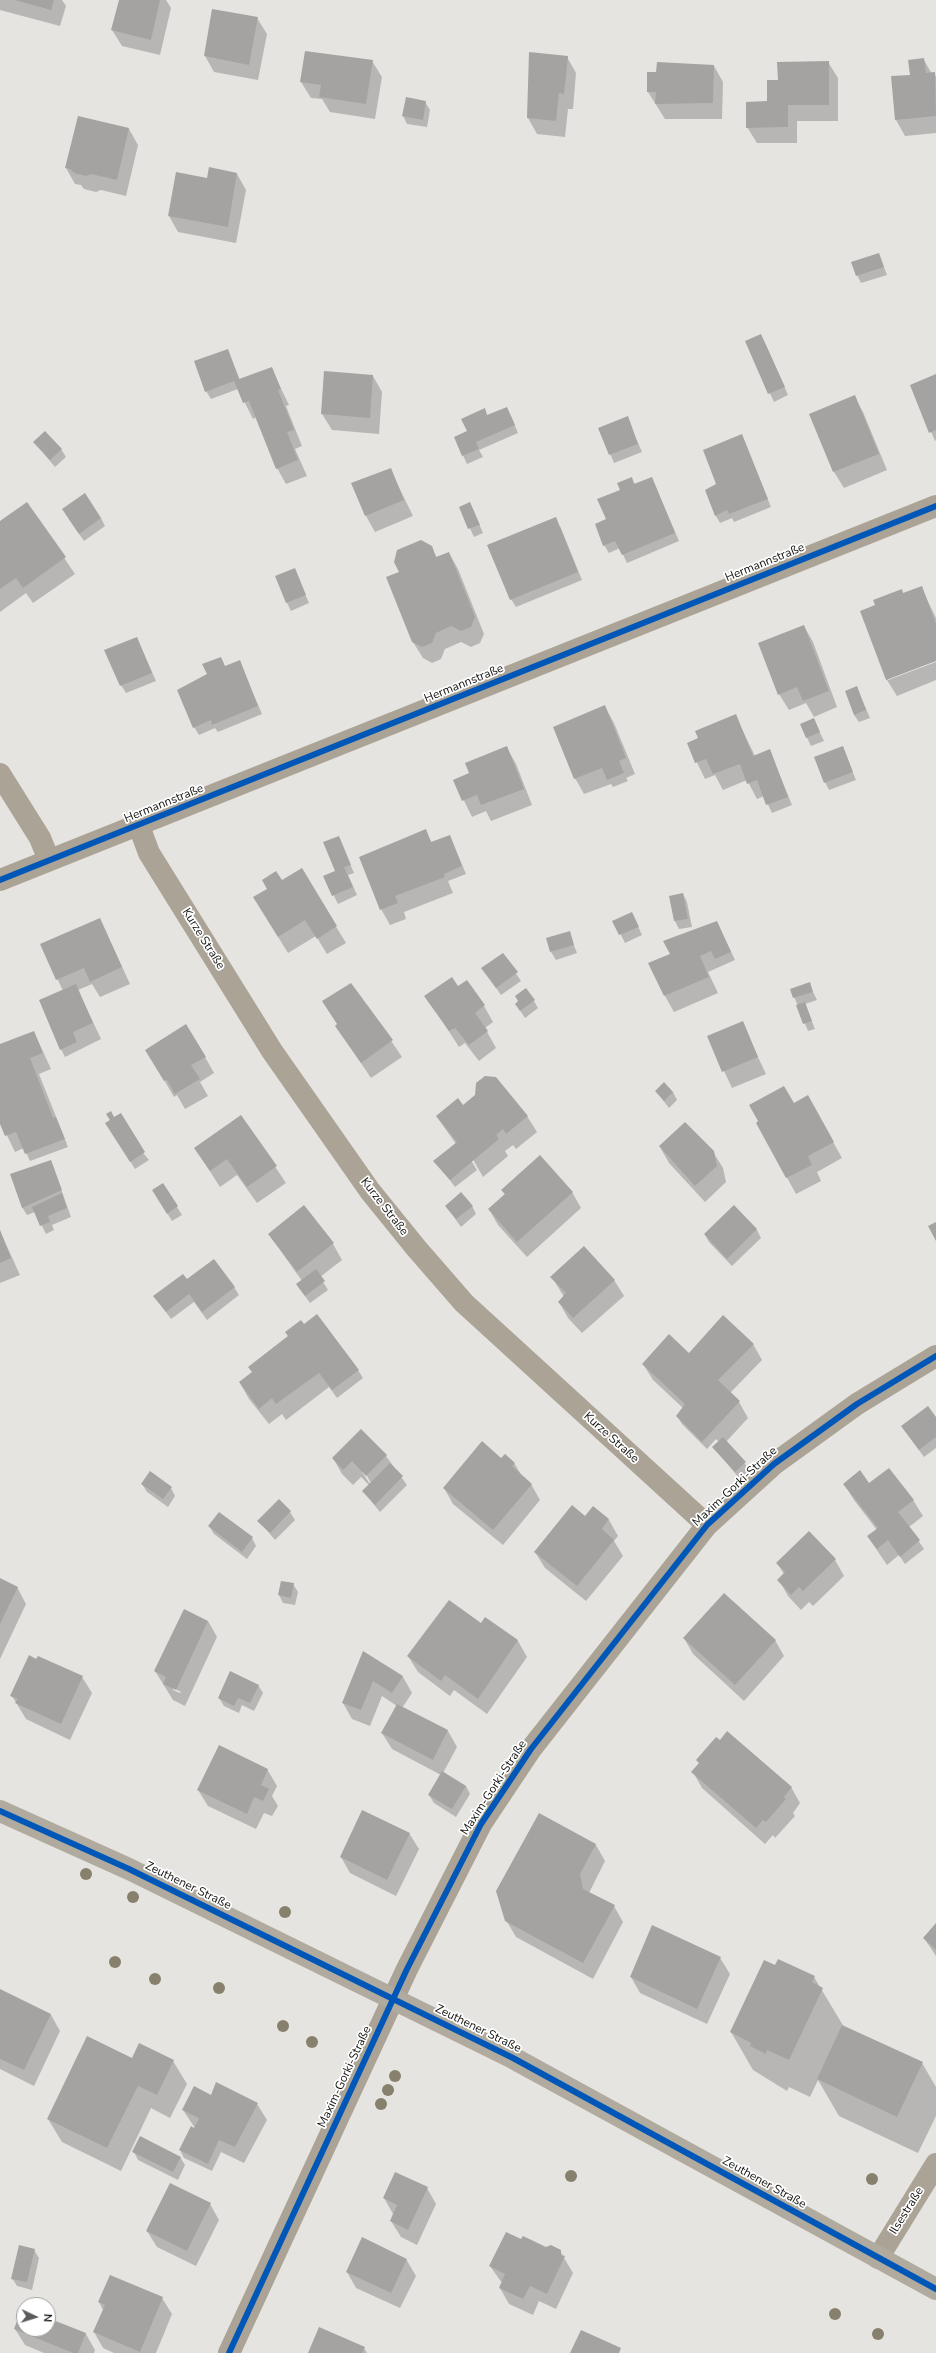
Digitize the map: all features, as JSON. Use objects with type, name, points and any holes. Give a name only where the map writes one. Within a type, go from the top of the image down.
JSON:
[{"type":"main road","name":"Zeuthener Straße","points":[[0,1811],[135,1872],[513,2058],[936,2289]]},
{"type":"street","name":"Hermannstraße","points":[[0,880],[139,826],[936,506]]},
{"type":"street","points":[[0,774],[40,838],[50,860]]},
{"type":"street","name":"Kurze Straße","points":[[139,826],[149,852],[272,1051],[370,1191],[417,1249],[474,1313],[707,1525]]},
{"type":"street","name":"Maxim-Gorki-Straße","points":[[229,2353],[393,2000],[486,1816],[535,1743],[707,1525],[774,1464],[857,1404],[936,1356]]},
{"type":"street","name":"Ilsestraße","points":[[878,2258],[936,2164]]},
{"type":"building","points":[[15,0],[54,0],[51,10]]},
{"type":"building","points":[[119,0],[160,0],[151,40],[111,30]]},
{"type":"building","points":[[212,9],[258,17],[249,65],[204,56]]},
{"type":"building","points":[[305,51],[373,60],[366,104],[319,97],[321,85],[300,82]]},
{"type":"building","points":[[529,52],[568,56],[564,94],[559,93],[556,121],[527,118]]},
{"type":"building","points":[[924,58],[926,73],[935,72],[936,116],[895,120],[891,76],[910,75],[908,60]]},
{"type":"building","points":[[829,61],[829,105],[788,105],[788,127],[746,128],[746,102],[767,101],[767,80],[778,80],[777,62]]},
{"type":"building","points":[[657,62],[714,65],[713,103],[655,104],[656,92],[647,92],[647,72],[656,72]]},
{"type":"building","points":[[406,97],[426,101],[423,120],[402,116]]},
{"type":"building","points":[[78,116],[129,128],[117,180],[91,174],[86,176],[74,173],[70,169],[65,168]]},
{"type":"building","points":[[209,167],[237,173],[228,227],[168,216],[176,172],[207,178]]},
{"type":"building","points":[[879,253],[884,267],[856,276],[851,262]]},
{"type":"building","points":[[761,334],[785,387],[768,394],[745,341]]},
{"type":"building","points":[[228,349],[239,379],[272,367],[281,389],[278,390],[294,430],[287,432],[298,460],[276,469],[249,401],[243,403],[234,381],[205,392],[194,361]]},
{"type":"building","points":[[324,371],[373,375],[370,418],[321,414]]},
{"type":"building","points":[[936,374],[936,430],[929,433],[910,385]]},
{"type":"building","points":[[855,395],[879,454],[833,472],[809,414]]},
{"type":"building","points":[[507,407],[515,425],[476,442],[479,449],[462,456],[454,437],[467,431],[461,419],[485,408],[487,415]]},
{"type":"building","points":[[628,416],[638,444],[609,455],[598,428]]},
{"type":"building","points":[[45,431],[62,449],[50,460],[33,442]]},
{"type":"building","points":[[742,434],[768,499],[729,514],[727,510],[715,516],[705,490],[716,484],[703,450]]},
{"type":"building","points":[[391,468],[404,500],[365,516],[351,483]]},
{"type":"building","points":[[632,477],[634,484],[652,477],[675,533],[622,555],[615,541],[603,546],[595,524],[606,519],[597,499],[620,490],[617,483]]},
{"type":"building","points":[[85,493],[101,518],[79,534],[62,509]]},
{"type":"building","points":[[27,502],[66,557],[23,588],[16,578],[0,589],[0,521]]},
{"type":"building","points":[[470,502],[480,525],[468,529],[459,507]]},
{"type":"building","points":[[556,517],[578,572],[510,600],[487,545]]},
{"type":"building","points":[[421,540],[432,546],[436,557],[449,552],[475,617],[471,627],[461,631],[451,626],[436,633],[432,643],[422,647],[412,642],[386,577],[399,572],[394,562],[397,550]]},
{"type":"building","points":[[295,568],[306,595],[286,603],[275,576]]},
{"type":"building","points":[[922,586],[936,624],[936,661],[886,680],[860,611],[875,605],[873,600],[902,589],[903,593]]},
{"type":"building","points":[[804,625],[829,691],[803,701],[797,687],[778,695],[758,643]]},
{"type":"building","points":[[137,637],[152,673],[120,686],[104,650]]},
{"type":"building","points":[[221,657],[225,666],[240,660],[258,706],[212,725],[211,720],[193,728],[177,690],[207,674],[202,664]]},
{"type":"building","points":[[857,686],[866,710],[854,715],[845,691]]},
{"type":"building","points":[[605,705],[626,758],[619,761],[624,773],[607,780],[602,768],[574,779],[553,727]]},
{"type":"building","points":[[736,714],[753,756],[770,749],[788,797],[766,805],[757,780],[747,784],[740,764],[713,774],[706,759],[695,763],[687,743],[698,738],[695,731]]},
{"type":"building","points":[[814,718],[820,732],[806,738],[800,724]]},
{"type":"building","points":[[507,746],[524,789],[481,805],[477,795],[462,801],[453,780],[469,773],[465,763]]},
{"type":"building","points":[[843,746],[853,772],[824,783],[814,757]]},
{"type":"building","points":[[426,829],[431,842],[450,835],[462,866],[444,874],[445,877],[395,896],[398,903],[380,910],[359,857]]},
{"type":"building","points":[[339,836],[351,865],[344,867],[353,887],[332,896],[323,876],[335,871],[323,842]]},
{"type":"building","points":[[302,868],[337,926],[317,939],[305,920],[278,937],[253,897],[267,889],[262,880],[276,871],[282,880]]},
{"type":"building","points":[[683,893],[688,919],[674,921],[669,896]]},
{"type":"building","points":[[632,912],[639,927],[619,935],[612,921]]},
{"type":"building","points":[[100,918],[122,967],[90,982],[84,968],[56,980],[40,944]]},
{"type":"building","points":[[717,921],[731,952],[715,959],[711,951],[700,956],[709,977],[664,996],[648,963],[670,954],[663,941]]},
{"type":"building","points":[[570,931],[574,945],[550,952],[546,938]]},
{"type":"building","points":[[503,953],[518,972],[496,988],[481,968]]},
{"type":"building","points":[[452,977],[458,986],[467,980],[485,1005],[475,1013],[488,1031],[469,1045],[455,1028],[449,1031],[424,996]]},
{"type":"building","points":[[810,982],[813,992],[793,998],[790,989]]},
{"type":"building","points":[[351,983],[393,1040],[361,1063],[335,1026],[337,1024],[322,1001]]},
{"type":"building","points":[[76,984],[93,1023],[73,1032],[77,1042],[60,1050],[39,1000]]},
{"type":"building","points":[[526,988],[535,1000],[520,1011],[515,1004],[518,1001],[515,996]]},
{"type":"building","points":[[805,1002],[812,1021],[803,1024],[796,1005]]},
{"type":"building","points":[[743,1021],[758,1057],[722,1072],[707,1036]]},
{"type":"building","points":[[186,1024],[206,1057],[191,1065],[200,1079],[175,1094],[167,1080],[164,1081],[145,1050]]},
{"type":"building","points":[[34,1031],[43,1053],[30,1058],[53,1118],[56,1117],[65,1139],[25,1154],[16,1132],[5,1136],[0,1124],[0,1044]]},
{"type":"building","points":[[485,1076],[496,1077],[528,1116],[506,1134],[503,1129],[496,1135],[499,1139],[450,1180],[433,1161],[457,1142],[436,1116],[458,1098],[463,1105],[475,1095],[476,1083]]},
{"type":"building","points":[[664,1082],[673,1092],[664,1101],[655,1091]]},
{"type":"building","points":[[784,1086],[794,1103],[808,1095],[834,1142],[808,1156],[812,1165],[786,1178],[756,1123],[758,1121],[749,1105]]},
{"type":"building","points":[[111,1111],[114,1117],[121,1113],[145,1152],[130,1162],[105,1123],[110,1120],[106,1114]]},
{"type":"building","points":[[241,1115],[277,1166],[247,1187],[227,1159],[210,1171],[194,1148]]},
{"type":"building","points":[[685,1122],[714,1151],[717,1166],[695,1186],[659,1146]]},
{"type":"building","points":[[540,1155],[573,1192],[517,1242],[488,1209],[505,1194],[501,1190]]},
{"type":"building","points":[[51,1160],[62,1190],[22,1208],[10,1174]]},
{"type":"building","points":[[163,1183],[178,1206],[167,1214],[152,1190]]},
{"type":"building","points":[[461,1192],[473,1206],[456,1219],[445,1206]]},
{"type":"building","points":[[62,1193],[67,1208],[48,1216],[50,1222],[40,1226],[32,1207]]},
{"type":"building","points":[[304,1205],[334,1243],[297,1272],[268,1234]]},
{"type":"building","points":[[734,1205],[757,1229],[727,1259],[704,1234]]},
{"type":"building","points":[[936,1222],[936,1241],[928,1226]]},
{"type":"building","points":[[0,1230],[11,1258],[0,1263]]},
{"type":"building","points":[[584,1246],[615,1280],[573,1318],[558,1302],[566,1293],[550,1277]]},
{"type":"building","points":[[214,1259],[235,1287],[202,1312],[189,1294],[166,1312],[153,1296],[183,1274],[187,1279]]},
{"type":"building","points":[[316,1269],[325,1281],[305,1296],[296,1284]]},
{"type":"building","points":[[317,1314],[359,1370],[332,1390],[319,1373],[276,1404],[272,1398],[259,1409],[239,1382],[252,1372],[248,1367],[288,1336],[285,1332],[301,1320],[304,1324]]},
{"type":"building","points":[[723,1315],[754,1344],[718,1380],[740,1401],[702,1442],[676,1416],[685,1404],[642,1364],[669,1334],[689,1353]]},
{"type":"building","points":[[928,1406],[936,1417],[936,1437],[919,1450],[901,1426]]},
{"type":"building","points":[[361,1429],[387,1455],[366,1476],[352,1461],[343,1470],[332,1458]]},
{"type":"building","points":[[723,1437],[746,1462],[735,1472],[712,1447]]},
{"type":"building","points":[[482,1441],[501,1458],[505,1454],[515,1463],[512,1466],[532,1484],[493,1530],[443,1488]]},
{"type":"building","points":[[390,1463],[403,1476],[375,1505],[362,1491]]},
{"type":"building","points":[[889,1468],[914,1500],[898,1512],[920,1540],[900,1557],[888,1540],[877,1549],[867,1536],[878,1528],[843,1484],[860,1470],[869,1483]]},
{"type":"building","points":[[150,1471],[172,1487],[163,1499],[141,1484]]},
{"type":"building","points":[[279,1499],[291,1511],[270,1533],[257,1521]]},
{"type":"building","points":[[572,1505],[585,1516],[593,1506],[609,1519],[602,1529],[614,1540],[577,1586],[534,1552]]},
{"type":"building","points":[[219,1512],[253,1537],[242,1552],[208,1526]]},
{"type":"building","points":[[809,1531],[836,1559],[803,1591],[799,1587],[791,1595],[777,1580],[785,1572],[776,1563]]},
{"type":"building","points":[[0,1578],[18,1587],[0,1624]]},
{"type":"building","points":[[281,1581],[294,1583],[291,1598],[278,1595]]},
{"type":"building","points":[[724,1593],[776,1640],[735,1685],[683,1638]]},
{"type":"building","points":[[449,1600],[481,1623],[485,1617],[518,1640],[478,1699],[445,1675],[441,1681],[407,1656]]},
{"type":"building","points":[[184,1609],[208,1621],[176,1690],[163,1684],[166,1677],[154,1671]]},
{"type":"building","points":[[363,1651],[403,1676],[392,1693],[373,1681],[361,1710],[342,1703]]},
{"type":"building","points":[[29,1655],[36,1659],[38,1656],[83,1676],[61,1724],[15,1703],[18,1699],[10,1696]]},
{"type":"building","points":[[230,1671],[259,1685],[250,1703],[238,1698],[234,1706],[218,1698]]},
{"type":"building","points":[[397,1704],[448,1730],[433,1760],[381,1733]]},
{"type":"building","points":[[727,1731],[792,1787],[784,1797],[786,1799],[766,1822],[763,1820],[756,1828],[691,1772],[699,1763],[696,1760],[716,1737],[720,1740]]},
{"type":"building","points":[[219,1745],[268,1769],[261,1785],[269,1789],[263,1801],[254,1797],[247,1814],[197,1790]]},
{"type":"building","points":[[442,1771],[466,1786],[452,1809],[428,1795]]},
{"type":"building","points":[[362,1810],[410,1833],[387,1880],[340,1857]]},
{"type":"building","points":[[539,1813],[596,1844],[580,1874],[583,1889],[615,1905],[583,1963],[505,1921],[496,1891]]},
{"type":"building","points":[[936,1923],[936,1950],[923,1938]]},
{"type":"building","points":[[652,1925],[721,1957],[697,2009],[630,1977]]},
{"type":"building","points":[[778,1959],[815,1976],[812,1982],[823,1988],[789,2060],[767,2050],[766,2054],[750,2046],[751,2043],[730,2032],[764,1960],[775,1965]]},
{"type":"building","points":[[0,1989],[51,2014],[24,2070],[0,2059]]},
{"type":"building","points":[[842,2025],[923,2062],[897,2117],[817,2079]]},
{"type":"building","points":[[87,2036],[132,2058],[139,2043],[174,2060],[157,2095],[138,2086],[107,2148],[47,2119]]},
{"type":"building","points":[[216,2082],[258,2103],[235,2147],[219,2140],[208,2164],[179,2150],[191,2126],[194,2128],[199,2118],[182,2110],[194,2086],[211,2095]]},
{"type":"building","points":[[140,2136],[181,2157],[173,2172],[132,2152]]},
{"type":"building","points":[[395,2172],[428,2187],[408,2230],[390,2221],[397,2205],[383,2198]]},
{"type":"building","points":[[170,2183],[211,2203],[187,2251],[146,2231]]},
{"type":"building","points":[[506,2232],[521,2239],[523,2236],[546,2247],[551,2245],[561,2250],[561,2255],[565,2256],[547,2294],[530,2286],[523,2299],[499,2288],[505,2274],[489,2266]]},
{"type":"building","points":[[362,2237],[407,2259],[391,2293],[346,2272]]},
{"type":"building","points":[[19,2245],[35,2249],[27,2282],[11,2279]]},
{"type":"building","points":[[110,2275],[163,2297],[140,2352],[93,2332],[105,2305],[98,2302]]},
{"type":"building","points":[[56,2321],[86,2333],[78,2353],[73,2353],[34,2337],[56,2337]]},
{"type":"building","points":[[319,2327],[365,2347],[362,2353],[308,2353]]},
{"type":"building","points":[[581,2330],[621,2348],[619,2353],[570,2353]]},
{"type":"cycle path","points":[[0,880],[936,506]]},
{"type":"cycle path","points":[[229,2353],[407,1969],[481,1824],[531,1749],[707,1525],[774,1464],[857,1404],[936,1356]]},
{"type":"cycle path","points":[[0,1811],[129,1869],[513,2058],[936,2289]]}]
